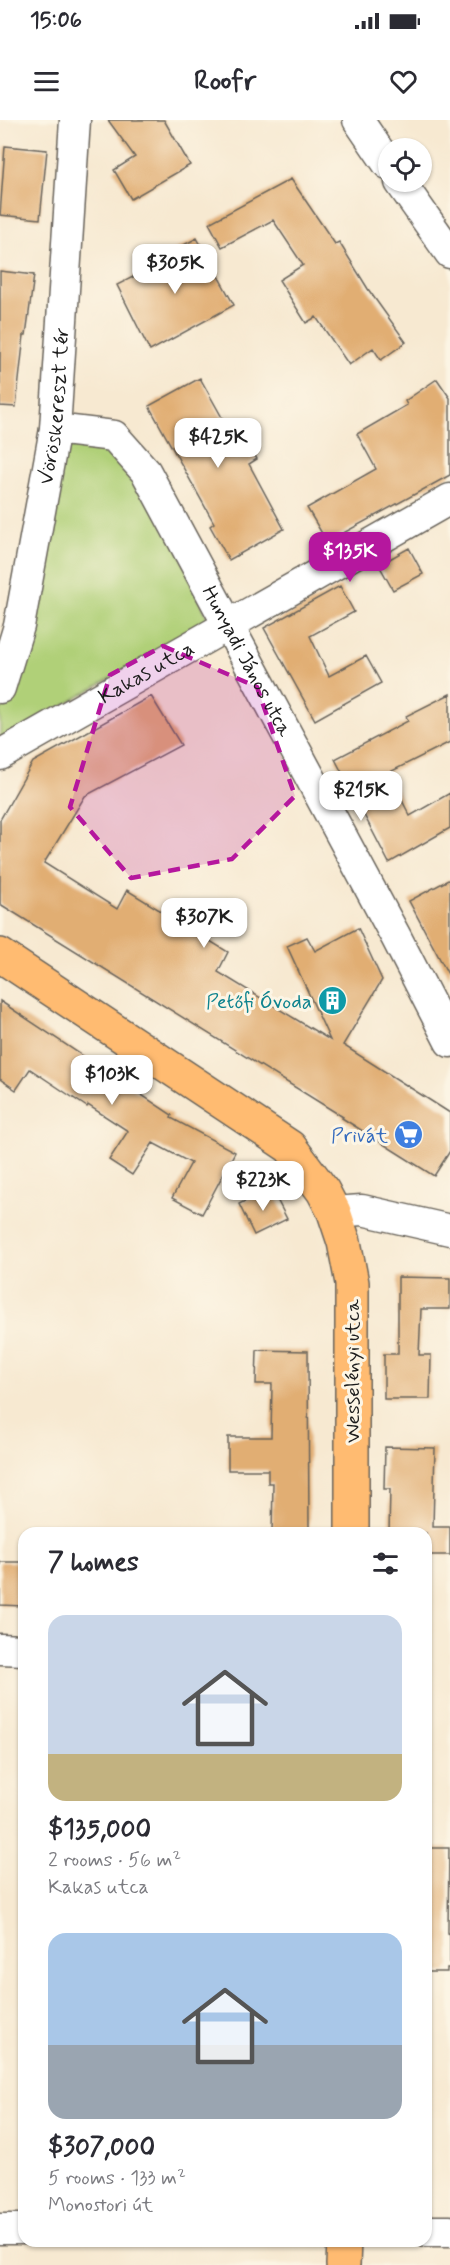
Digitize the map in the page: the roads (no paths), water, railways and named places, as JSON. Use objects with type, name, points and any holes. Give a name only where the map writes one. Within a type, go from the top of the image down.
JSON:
[{"type":"main road","name":"Wesselényi utca","points":[[0,955],[290,1147],[323,1191],[334,1212],[344,1242],[352,1283],[352,1527]]},
{"type":"main road","points":[[343,2265],[344,2247]]},
{"type":"street","name":"Vöröskereszt tér","points":[[0,688],[19,627],[55,429],[75,120]]},
{"type":"street","points":[[358,120],[378,149]]},
{"type":"street","points":[[407,192],[450,253]]},
{"type":"street","name":"Hunyadi János utca","points":[[55,429],[114,436],[146,472],[450,1042]]},
{"type":"street","name":"Kakas utca","points":[[0,755],[450,499]]},
{"type":"street","points":[[334,1212],[362,1210],[450,1230]]},
{"type":"street","points":[[0,1649],[18,1650]]},
{"type":"street","points":[[0,2229],[18,2229]]},
{"type":"street","points":[[432,2231],[450,2231]]},
{"type":"place","name":"Petőfi Óvoda","points":[[333,1001]]},
{"type":"place","name":"Privát","points":[[409,1135]]}]
